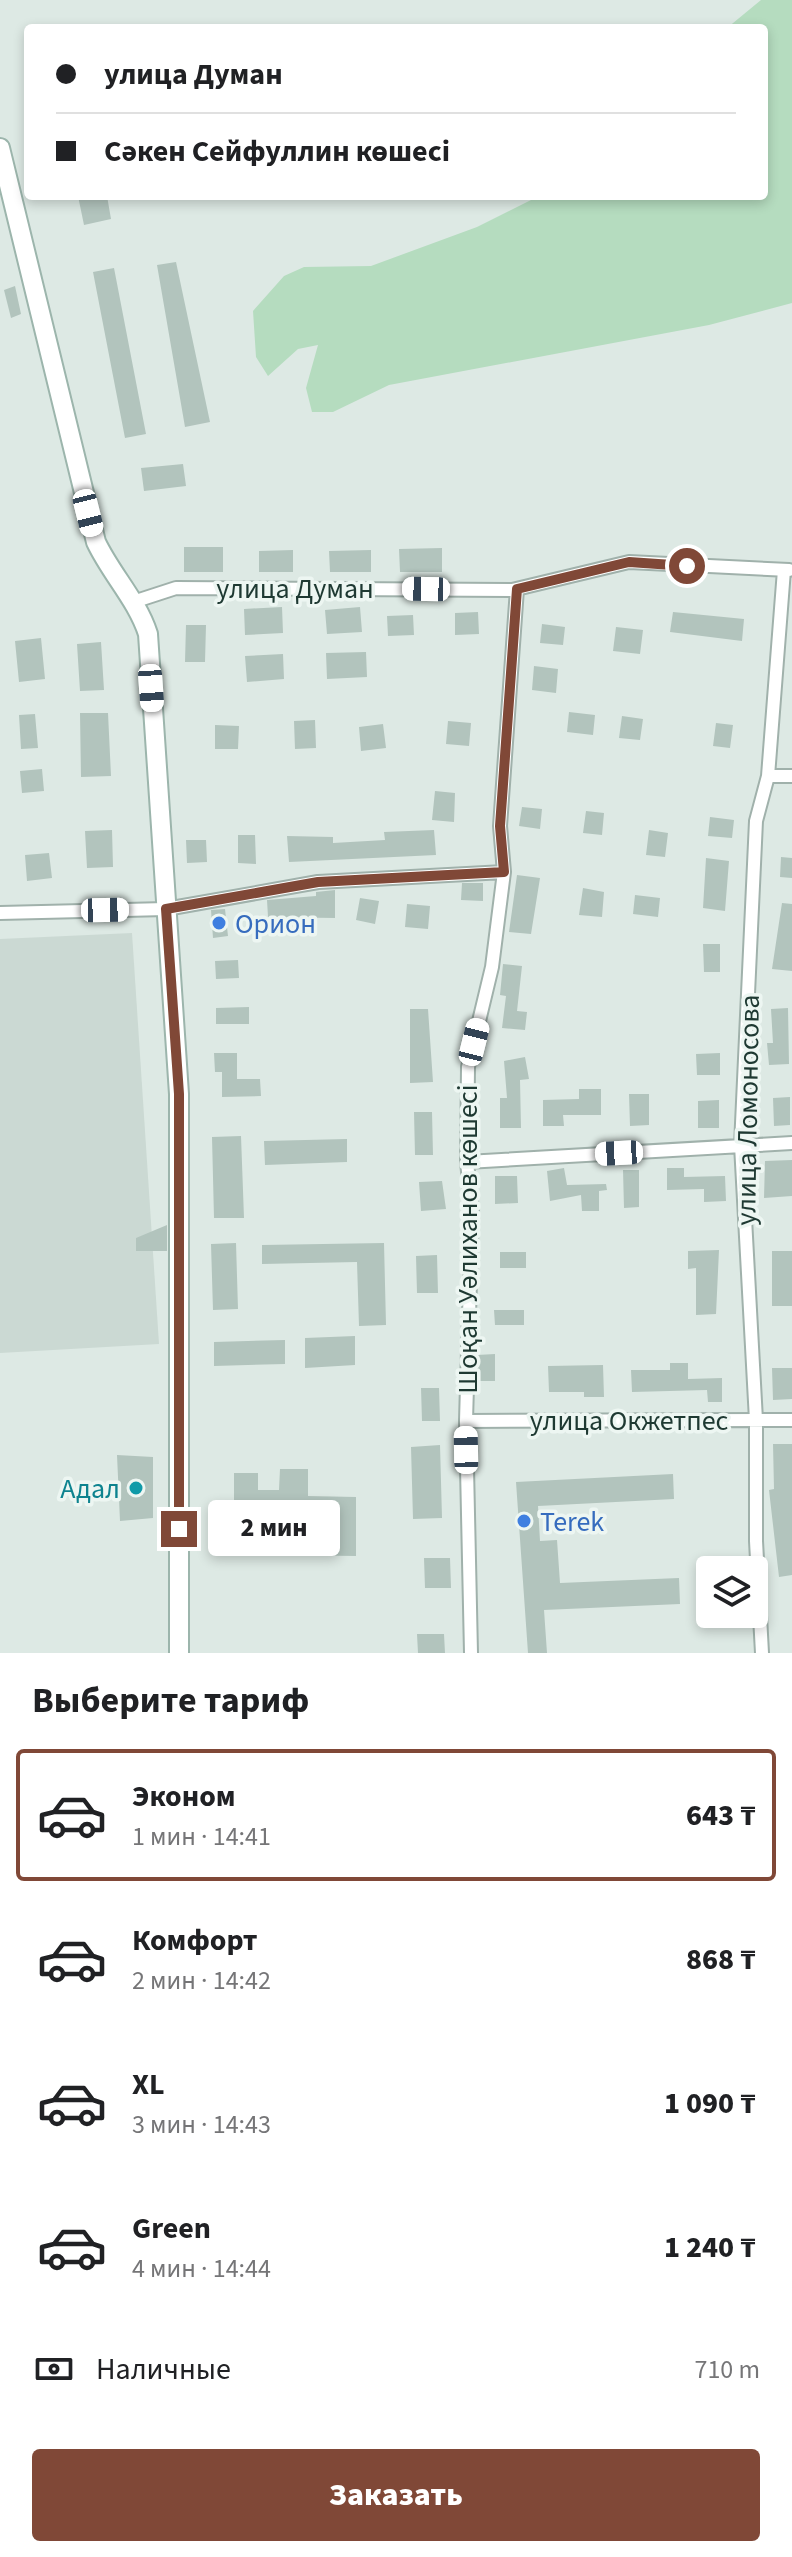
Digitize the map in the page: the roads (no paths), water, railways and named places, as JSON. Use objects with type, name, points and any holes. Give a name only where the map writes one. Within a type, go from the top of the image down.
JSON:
[{"type":"street","points":[[0,148],[3,176],[96,542],[110,570],[133,602],[148,634],[179,1094],[179,1653]]},
{"type":"street","name":"улица Думан","points":[[133,602],[176,588],[517,589],[629,562],[788,570]]},
{"type":"street","name":"улица Ломоносова","points":[[762,1653],[756,1541],[756,1420],[741,1145],[756,821],[768,776],[788,570]]},
{"type":"street","name":"Шоқан Уәлиханов көшесі","points":[[471,1653],[466,1421],[472,1210],[467,1162],[468,1067],[492,967],[504,872],[500,826],[517,589]]},
{"type":"street","points":[[768,776],[792,776]]},
{"type":"street","points":[[0,913],[166,909],[318,882],[504,872]]},
{"type":"street","points":[[467,1162],[792,1143]]},
{"type":"street","name":"улица Окжетпес","points":[[466,1421],[792,1420]]},
{"type":"place","name":"Орион","points":[[219,923]]},
{"type":"place","name":"Адал","points":[[136,1488]]},
{"type":"place","name":"Terek","points":[[524,1521]]}]
